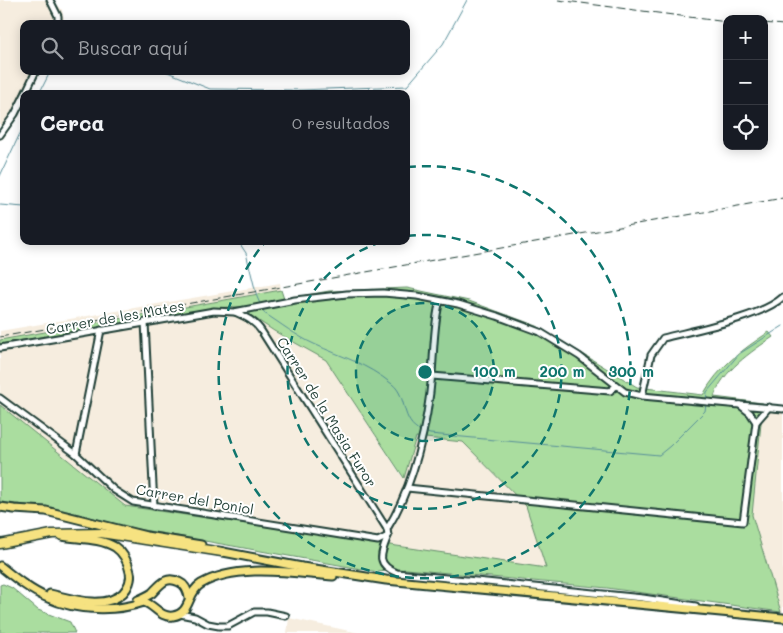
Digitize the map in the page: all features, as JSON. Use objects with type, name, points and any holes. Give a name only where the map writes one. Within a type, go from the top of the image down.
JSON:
[{"type":"highway","points":[[0,544],[52,534],[101,534],[222,552]]},
{"type":"main road","points":[[0,507],[54,513],[146,536],[204,546],[222,552],[386,580],[783,618]]},
{"type":"main road","points":[[44,593],[93,603],[117,598],[127,588],[131,575],[127,559],[115,547],[97,541],[52,534]]},
{"type":"main road","points":[[0,566],[18,581],[48,598],[87,608],[111,608],[144,602],[154,606]]},
{"type":"main road","points":[[154,591],[152,601],[154,606],[162,615],[174,616],[180,614],[189,602],[193,590],[207,581],[237,573],[334,576],[348,574]]},
{"type":"main road","points":[[32,589],[70,602],[111,605],[143,598],[154,591],[162,582],[174,580],[185,586],[189,602]]},
{"type":"street","points":[[50,0],[58,20]]},
{"type":"street","points":[[26,90],[34,75]]},
{"type":"street","points":[[0,135],[20,103]]},
{"type":"street","points":[[234,312],[294,300],[384,292],[440,301],[497,316],[540,332],[579,356],[625,392],[642,396],[783,409]]},
{"type":"street","points":[[642,396],[651,354],[662,338],[752,314],[775,305],[783,297]]},
{"type":"street","points":[[387,529],[396,515],[407,488],[424,427],[432,376],[440,301]]},
{"type":"street","name":"Carrer de les Mates","points":[[0,348],[214,311],[234,312]]},
{"type":"street","name":"Carrer de la Masia Furor","points":[[234,312],[247,317],[257,324],[387,529],[388,536]]},
{"type":"street","points":[[145,322],[154,506]]},
{"type":"street","points":[[76,454],[100,330]]},
{"type":"street","points":[[432,376],[610,390],[616,386]]},
{"type":"street","name":"Carrer del Poniol","points":[[0,398],[76,454],[114,490],[134,502],[378,541],[388,536]]},
{"type":"street","points":[[740,405],[750,413],[756,422]]},
{"type":"street","points":[[750,413],[757,406]]},
{"type":"street","points":[[757,406],[763,414]]},
{"type":"street","points":[[407,488],[743,522],[756,422],[769,407]]},
{"type":"street","points":[[388,536],[381,553],[382,561],[389,569],[397,573],[643,598],[691,606],[770,614],[783,618]]},
{"type":"street","points":[[189,602],[196,617]]},
{"type":"street","points":[[180,614],[196,617],[208,624],[219,626],[228,626],[254,612],[267,612],[286,616]]},
{"type":"shaded area","points":[[0,0],[53,0],[62,10],[64,20],[20,20],[20,75],[37,75],[31,90],[20,90],[20,112],[4,138],[0,140]]},
{"type":"shaded area","points":[[280,283],[281,290],[0,340],[0,331]]},
{"type":"shaded area","points":[[250,306],[250,315],[274,331],[326,360],[403,478],[416,437],[463,442],[526,506],[546,568],[125,506],[0,405],[0,344],[211,308]]},
{"type":"shaded area","points":[[763,403],[783,405],[783,612],[781,612],[752,515]]},
{"type":"shaded area","points":[[289,618],[359,633],[287,633]]},
{"type":"green space","points":[[407,288],[469,301],[537,326],[637,387],[703,395],[724,367],[769,332],[773,337],[730,371],[714,397],[763,403],[752,515],[781,612],[607,588],[406,569],[378,572],[132,528],[59,509],[0,502],[0,405],[125,506],[546,568],[526,506],[463,442],[416,437],[404,478],[326,360],[274,331],[250,315],[250,306],[211,308],[0,344],[0,340],[281,290],[284,299],[329,291]]},
{"type":"green space","points":[[3,584],[12,588],[38,610],[70,622],[75,633],[0,633],[0,585]]},
{"type":"waterway","points":[[300,90],[407,86],[443,44],[467,0]]},
{"type":"waterway","points":[[41,90],[48,75]]},
{"type":"waterway","points":[[175,75],[210,89],[300,90]]},
{"type":"waterway","points":[[0,176],[20,134]]},
{"type":"waterway","points":[[0,205],[20,207]]},
{"type":"waterway","points":[[241,245],[246,253],[261,306]]},
{"type":"waterway","points":[[263,309],[264,313],[301,337],[363,366],[392,384],[400,395],[410,422],[421,431]]},
{"type":"waterway","points":[[706,400],[707,392],[739,354],[783,326]]},
{"type":"waterway","points":[[425,432],[430,434],[659,455],[705,411],[706,404]]},
{"type":"railway","points":[[558,0],[723,21]]},
{"type":"railway","points":[[768,23],[783,25]]},
{"type":"railway","points":[[0,337],[783,198]]}]
